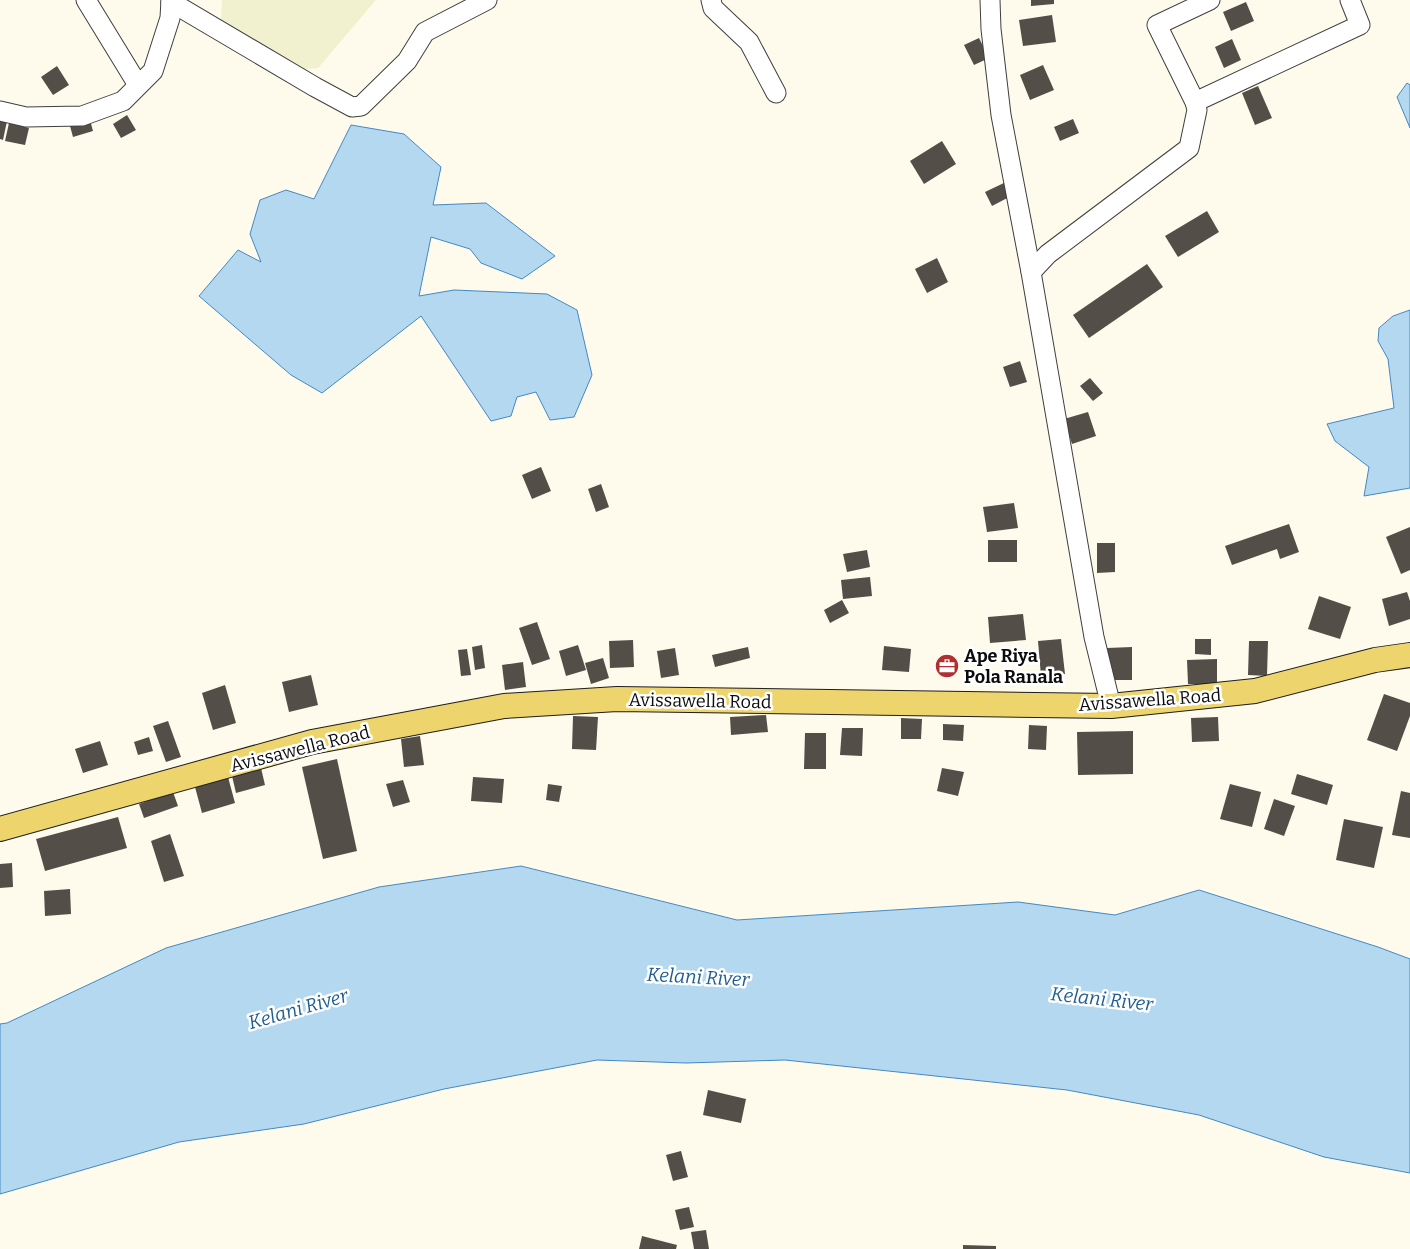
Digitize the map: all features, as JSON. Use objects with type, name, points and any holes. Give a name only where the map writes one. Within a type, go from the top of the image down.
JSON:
[{"type":"main road","name":"Avissawella Road","points":[[0,828],[312,742],[504,706],[617,699],[1111,706],[1255,691],[1375,660],[1410,655]]},
{"type":"street","points":[[86,0],[138,85]]},
{"type":"street","points":[[98,19],[101,0]]},
{"type":"street","points":[[0,111],[26,117],[82,116],[123,101],[153,70],[170,18],[171,1],[352,106],[361,106],[407,61],[425,32],[487,0]]},
{"type":"street","points":[[711,0],[713,8],[750,42],[776,92]]},
{"type":"street","points":[[990,0],[991,29],[1001,115],[1031,272],[1094,637],[1111,706]]},
{"type":"street","points":[[1031,272],[1048,254],[1189,148],[1197,110],[1195,102],[1157,25],[1210,0]]},
{"type":"street","points":[[1195,102],[1360,25],[1350,0]]},
{"type":"green space","points":[[222,0],[376,0],[318,68],[304,69],[221,22]]},
{"type":"water","points":[[1407,83],[1410,85],[1410,128],[1397,97]]},
{"type":"water","points":[[351,125],[404,134],[441,167],[433,205],[486,203],[555,256],[522,279],[481,263],[470,249],[431,237],[419,296],[454,290],[547,294],[577,310],[592,375],[574,417],[550,420],[536,392],[517,397],[511,416],[491,421],[421,316],[322,393],[291,375],[199,296],[238,250],[261,262],[250,234],[260,200],[286,190],[314,199]]},
{"type":"water","points":[[1410,310],[1410,488],[1364,496],[1369,467],[1335,441],[1327,424],[1394,408],[1388,359],[1378,341],[1379,328],[1393,316]]},
{"type":"water","name":"Kelani River","points":[[521,866],[737,920],[1018,902],[1115,915],[1199,890],[1378,947],[1410,959],[1410,1173],[1324,1157],[1199,1115],[1067,1090],[785,1060],[686,1063],[597,1060],[444,1089],[304,1124],[179,1142],[0,1194],[0,1024],[7,1023],[166,948],[379,887]]},
{"type":"building","points":[[1031,0],[1054,0],[1054,4],[1031,6]]},
{"type":"building","points":[[1246,2],[1254,21],[1231,31],[1223,12]]},
{"type":"building","points":[[1052,15],[1056,42],[1023,46],[1019,20]]},
{"type":"building","points":[[979,38],[989,58],[974,65],[964,45]]},
{"type":"building","points":[[1232,39],[1241,60],[1224,68],[1215,47]]},
{"type":"building","points":[[1043,65],[1054,90],[1030,100],[1020,75]]},
{"type":"building","points":[[57,66],[69,85],[53,95],[41,77]]},
{"type":"building","points":[[1258,86],[1272,118],[1255,125],[1242,93]]},
{"type":"building","points":[[127,115],[136,130],[121,138],[113,124]]},
{"type":"building","points":[[1073,119],[1079,133],[1060,141],[1054,127]]},
{"type":"building","points":[[0,120],[7,121],[3,140],[0,139]]},
{"type":"building","points":[[90,120],[93,131],[73,137],[70,126]]},
{"type":"building","points":[[9,123],[29,128],[25,145],[5,141]]},
{"type":"building","points":[[942,141],[956,164],[924,184],[910,161]]},
{"type":"building","points":[[1006,182],[1013,195],[992,206],[985,192]]},
{"type":"building","points":[[1207,211],[1219,232],[1178,257],[1165,236]]},
{"type":"building","points":[[937,258],[948,282],[927,293],[915,269]]},
{"type":"building","points":[[1147,264],[1163,287],[1089,338],[1073,315]]},
{"type":"building","points":[[1020,361],[1027,382],[1010,387],[1003,367]]},
{"type":"building","points":[[1090,378],[1103,393],[1093,401],[1080,386]]},
{"type":"building","points":[[1088,412],[1096,436],[1072,444],[1064,419]]},
{"type":"building","points":[[541,467],[551,491],[532,499],[522,475]]},
{"type":"building","points":[[601,484],[609,507],[596,512],[588,489]]},
{"type":"building","points":[[1014,503],[1018,528],[987,532],[983,507]]},
{"type":"building","points":[[1289,524],[1299,552],[1280,559],[1277,549],[1232,565],[1225,546]]},
{"type":"building","points":[[1410,527],[1410,570],[1401,574],[1386,537]]},
{"type":"building","points":[[988,540],[1017,540],[1017,562],[988,562]]},
{"type":"building","points":[[1097,543],[1115,543],[1115,572],[1097,573]]},
{"type":"building","points":[[867,550],[870,567],[847,572],[843,554]]},
{"type":"building","points":[[870,577],[872,596],[843,599],[841,580]]},
{"type":"building","points":[[1407,592],[1410,601],[1410,619],[1389,626],[1382,599]]},
{"type":"building","points":[[1319,596],[1351,607],[1340,639],[1308,629]]},
{"type":"building","points":[[842,600],[849,613],[830,623],[824,610]]},
{"type":"building","points":[[1023,614],[1026,640],[990,643],[988,617]]},
{"type":"building","points":[[537,622],[550,659],[532,665],[519,628]]},
{"type":"building","points":[[1061,639],[1065,674],[1041,676],[1038,641]]},
{"type":"building","points":[[1195,639],[1211,639],[1211,655],[1195,654]]},
{"type":"building","points":[[633,640],[634,667],[610,668],[609,641]]},
{"type":"building","points":[[1249,641],[1268,641],[1267,676],[1248,675]]},
{"type":"building","points":[[482,645],[485,668],[475,670],[472,647]]},
{"type":"building","points":[[578,645],[586,670],[566,676],[559,651]]},
{"type":"building","points":[[884,646],[911,649],[909,672],[882,670]]},
{"type":"building","points":[[748,647],[750,658],[715,667],[712,655]]},
{"type":"building","points":[[1132,647],[1132,680],[1108,680],[1107,648]]},
{"type":"building","points":[[675,648],[679,675],[661,678],[657,651]]},
{"type":"building","points":[[467,649],[471,675],[461,676],[458,650]]},
{"type":"building","points":[[603,658],[609,678],[591,684],[585,663]]},
{"type":"building","points":[[1217,659],[1217,684],[1188,684],[1187,660]]},
{"type":"building","points":[[523,662],[526,687],[505,690],[502,665]]},
{"type":"building","points":[[311,675],[318,705],[289,712],[282,682]]},
{"type":"building","points":[[225,685],[236,723],[213,730],[202,693]]},
{"type":"building","points":[[1384,694],[1410,703],[1410,716],[1397,751],[1367,740]]},
{"type":"building","points":[[766,715],[768,732],[731,735],[730,717]]},
{"type":"building","points":[[573,716],[598,717],[596,750],[572,749]]},
{"type":"building","points":[[1218,717],[1219,741],[1192,742],[1191,718]]},
{"type":"building","points":[[901,718],[922,719],[921,739],[901,739]]},
{"type":"building","points":[[168,721],[181,757],[166,762],[153,726]]},
{"type":"building","points":[[943,724],[964,725],[963,741],[943,740]]},
{"type":"building","points":[[1029,725],[1047,726],[1046,750],[1028,749]]},
{"type":"building","points":[[842,728],[863,728],[862,756],[840,755]]},
{"type":"building","points":[[1133,731],[1133,774],[1078,775],[1077,732]]},
{"type":"building","points":[[805,733],[826,733],[826,769],[804,769]]},
{"type":"building","points":[[420,736],[424,765],[404,767],[401,739]]},
{"type":"building","points":[[149,737],[153,751],[138,755],[134,742]]},
{"type":"building","points":[[100,741],[108,765],[83,773],[75,749]]},
{"type":"building","points":[[337,759],[357,851],[323,859],[302,767]]},
{"type":"building","points":[[261,768],[265,785],[236,793],[232,776]]},
{"type":"building","points":[[942,768],[964,772],[958,796],[937,791]]},
{"type":"building","points":[[1297,774],[1333,785],[1327,805],[1291,794]]},
{"type":"building","points":[[228,777],[235,803],[202,813],[195,787]]},
{"type":"building","points":[[473,777],[504,779],[502,803],[471,801]]},
{"type":"building","points":[[403,780],[410,802],[393,807],[386,784]]},
{"type":"building","points":[[548,784],[562,786],[559,802],[546,800]]},
{"type":"building","points":[[1230,784],[1261,792],[1252,827],[1220,819]]},
{"type":"building","points":[[1401,791],[1410,793],[1410,838],[1392,835]]},
{"type":"building","points":[[173,792],[178,806],[144,818],[139,804]]},
{"type":"building","points":[[1274,799],[1295,806],[1284,836],[1264,829]]},
{"type":"building","points":[[118,817],[127,848],[45,871],[36,839]]},
{"type":"building","points":[[1344,819],[1383,827],[1374,868],[1336,860]]},
{"type":"building","points":[[170,834],[184,876],[164,882],[151,841]]},
{"type":"building","points":[[12,863],[13,887],[0,888],[0,864]]},
{"type":"building","points":[[70,889],[71,914],[45,916],[44,891]]},
{"type":"building","points":[[708,1090],[746,1099],[741,1123],[703,1115]]},
{"type":"building","points":[[681,1151],[688,1177],[673,1181],[666,1155]]},
{"type":"building","points":[[689,1207],[694,1227],[680,1230],[675,1210]]},
{"type":"building","points":[[706,1230],[709,1249],[694,1249],[691,1232]]},
{"type":"building","points":[[642,1236],[677,1245],[676,1249],[639,1249]]},
{"type":"building","points":[[963,1245],[996,1246],[996,1249],[963,1249]]},
{"type":"place","name":"Ape Riya Pola Ranala","points":[[947,666]]}]
